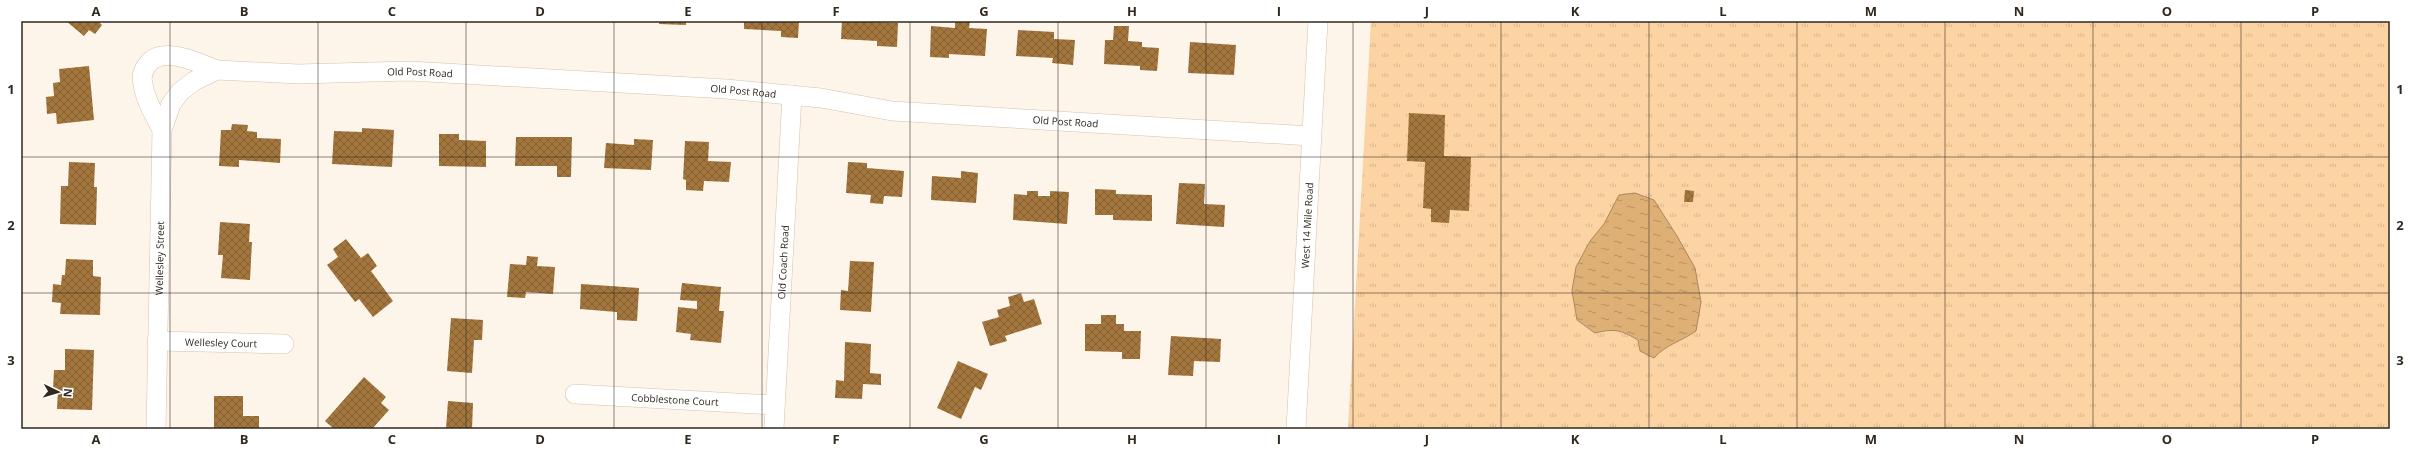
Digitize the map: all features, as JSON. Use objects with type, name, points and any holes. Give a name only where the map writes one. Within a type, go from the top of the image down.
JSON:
[{"type":"street","name":"West 14 Mile Road","points":[[1296,429],[1318,21]]},
{"type":"street","points":[[162,130],[142,84],[143,72],[151,60],[159,56],[174,56],[217,70]]},
{"type":"street","name":"Old Post Road","points":[[180,92],[194,81],[217,70],[298,74],[424,72],[792,95],[892,111],[1311,136]]},
{"type":"street","name":"Wellesley Street","points":[[156,429],[162,130],[171,104],[180,92]]},
{"type":"street","name":"Old Coach Road","points":[[774,429],[792,95]]},
{"type":"street","name":"Wellesley Court","points":[[157,341],[284,344]]},
{"type":"street","name":"Cobblestone Court","points":[[576,394],[775,405]]},
{"type":"green space","points":[[1371,21],[2390,21],[2390,429],[1348,429]]},
{"type":"water","points":[[1635,193],[1654,200],[1677,236],[1695,268],[1701,302],[1696,331],[1668,346],[1654,358],[1640,351],[1638,340],[1627,334],[1613,330],[1595,333],[1577,320],[1572,291],[1576,267],[1590,241],[1604,224],[1619,195]]},
{"type":"building","points":[[66,21],[98,21],[102,25],[95,34],[89,30],[84,36]]},
{"type":"building","points":[[659,21],[686,21],[686,25],[659,24]]},
{"type":"building","points":[[744,21],[799,21],[798,38],[781,37],[781,31],[744,29]]},
{"type":"building","points":[[842,21],[898,23],[897,47],[877,46],[877,41],[841,39]]},
{"type":"building","points":[[955,21],[970,21],[969,28],[987,29],[985,56],[949,54],[949,58],[930,57],[931,26],[955,28]]},
{"type":"building","points":[[1114,26],[1129,26],[1128,41],[1142,42],[1142,47],[1159,48],[1157,71],[1140,70],[1140,66],[1104,64],[1105,40],[1113,40]]},
{"type":"building","points":[[1018,30],[1054,32],[1054,39],[1075,40],[1073,65],[1052,63],[1053,58],[1016,56]]},
{"type":"building","points":[[1190,42],[1236,45],[1234,75],[1188,73]]},
{"type":"building","points":[[89,66],[94,120],[57,124],[56,113],[47,114],[46,97],[54,96],[53,83],[60,82],[59,69]]},
{"type":"building","points":[[1409,113],[1445,115],[1444,156],[1471,157],[1469,211],[1450,210],[1449,223],[1431,222],[1431,209],[1423,208],[1425,162],[1407,161]]},
{"type":"building","points":[[232,124],[248,125],[247,131],[257,132],[257,138],[281,139],[280,163],[239,160],[239,167],[219,166],[221,130],[231,130]]},
{"type":"building","points":[[362,128],[394,130],[392,167],[332,164],[334,131],[362,132]]},
{"type":"building","points":[[439,134],[459,134],[459,140],[486,141],[486,167],[439,166]]},
{"type":"building","points":[[516,137],[572,137],[571,177],[557,177],[557,166],[515,166]]},
{"type":"building","points":[[634,139],[653,140],[651,170],[604,168],[606,143],[634,145]]},
{"type":"building","points":[[685,141],[709,142],[708,161],[731,162],[729,182],[704,181],[703,191],[686,190],[686,180],[683,179]]},
{"type":"building","points":[[69,162],[95,163],[94,187],[97,187],[96,225],[60,224],[61,186],[68,186]]},
{"type":"building","points":[[848,162],[867,163],[867,168],[904,171],[902,197],[884,196],[883,204],[870,203],[871,195],[846,193]]},
{"type":"building","points":[[961,171],[978,173],[976,203],[931,200],[932,176],[961,178]]},
{"type":"building","points":[[1179,183],[1205,184],[1204,204],[1225,205],[1224,227],[1176,224]]},
{"type":"building","points":[[1095,189],[1116,190],[1116,194],[1152,195],[1152,221],[1113,220],[1113,215],[1095,215]]},
{"type":"building","points":[[1685,190],[1694,191],[1693,202],[1684,202]]},
{"type":"building","points":[[1027,191],[1038,191],[1038,196],[1050,196],[1050,191],[1069,192],[1067,224],[1013,220],[1014,194],[1027,195]]},
{"type":"building","points":[[220,222],[250,224],[249,242],[252,242],[250,280],[221,278],[223,255],[218,255]]},
{"type":"building","points":[[346,239],[361,258],[368,253],[377,266],[371,271],[393,301],[373,317],[359,299],[355,302],[327,265],[338,257],[333,249]]},
{"type":"building","points":[[527,256],[538,257],[537,266],[555,267],[553,294],[526,292],[525,298],[507,297],[510,264],[526,265]]},
{"type":"building","points":[[66,259],[93,260],[93,276],[101,277],[100,315],[60,314],[61,303],[52,302],[53,284],[61,285],[62,275],[65,275]]},
{"type":"building","points":[[850,261],[874,262],[871,312],[840,310],[841,290],[848,291]]},
{"type":"building","points":[[682,283],[721,287],[719,311],[724,311],[721,343],[690,340],[691,334],[676,332],[678,307],[697,309],[697,301],[680,300]]},
{"type":"building","points":[[581,284],[639,288],[637,321],[617,320],[617,312],[580,309]]},
{"type":"building","points":[[1021,293],[1024,302],[1034,299],[1042,324],[1005,336],[1007,341],[990,346],[982,322],[999,317],[997,310],[1010,306],[1008,297]]},
{"type":"building","points":[[1101,315],[1116,315],[1116,324],[1124,324],[1124,331],[1141,331],[1140,359],[1122,359],[1122,352],[1085,351],[1085,324],[1101,324]]},
{"type":"building","points":[[451,318],[483,320],[482,340],[474,340],[472,373],[447,371]]},
{"type":"building","points":[[1171,336],[1221,339],[1220,362],[1194,361],[1193,376],[1168,375]]},
{"type":"building","points":[[845,342],[871,344],[870,373],[881,374],[881,385],[863,384],[862,399],[835,398],[836,380],[844,381]]},
{"type":"building","points":[[65,349],[94,350],[92,410],[57,409],[58,389],[53,389],[54,370],[65,370]]},
{"type":"building","points":[[958,361],[988,374],[981,390],[975,387],[961,419],[937,408]]},
{"type":"building","points":[[364,377],[386,397],[381,403],[389,410],[372,429],[334,429],[325,421]]},
{"type":"building","points":[[214,396],[243,396],[243,416],[259,416],[259,429],[214,429]]},
{"type":"building","points":[[448,401],[473,403],[472,429],[446,429]]}]
